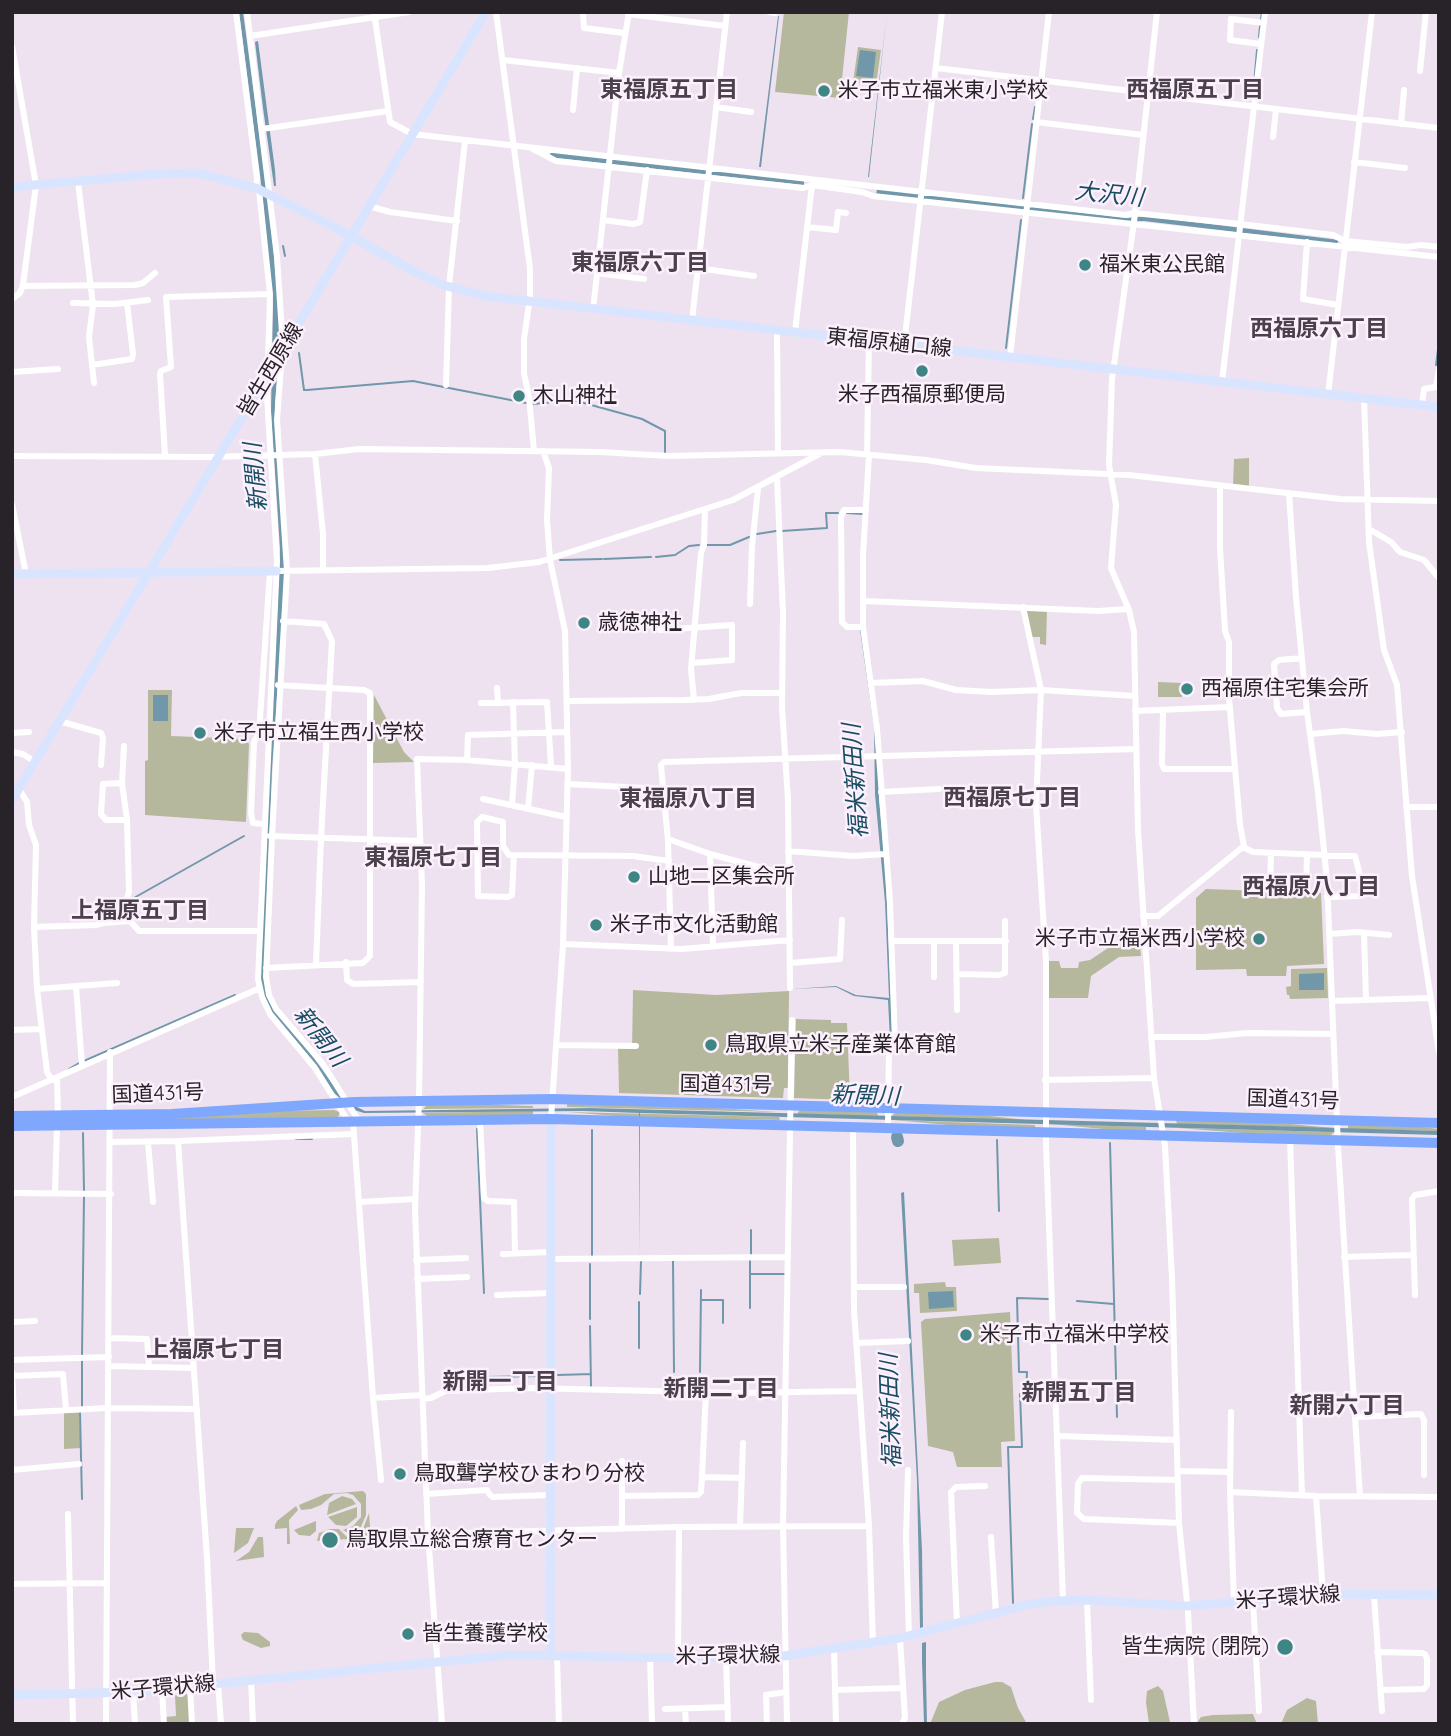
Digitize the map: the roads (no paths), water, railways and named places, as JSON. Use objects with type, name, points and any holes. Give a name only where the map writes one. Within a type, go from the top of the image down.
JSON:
[{"type":"highway","name":"国道431号","points":[[12,1126],[57,1121],[349,1111],[419,1101],[1439,1123]]},
{"type":"highway","name":"国道431号","points":[[111,1120],[349,1111],[418,1120],[552,1117],[1439,1143]]},
{"type":"highway","name":"国道431号","points":[[12,1116],[57,1121]]},
{"type":"main road","name":"皆生西原線","points":[[12,800],[486,12]]},
{"type":"main road","name":"東福原樋口線","points":[[12,187],[198,173],[258,189],[417,274],[485,296],[1439,408]]},
{"type":"main road","points":[[12,574],[273,571]]},
{"type":"main road","points":[[552,1117],[549,1388],[554,1656]]},
{"type":"main road","name":"米子環状線","points":[[12,1695],[134,1692],[509,1655],[678,1658],[784,1656],[873,1644],[1030,1604],[1063,1601],[1187,1606],[1324,1594],[1439,1595]]},
{"type":"street","points":[[236,12],[270,294],[267,396],[288,571],[275,685],[264,824],[267,836],[267,968],[263,987]]},
{"type":"street","points":[[247,12],[283,323],[275,455],[276,527],[259,733],[254,740],[251,813],[253,823],[264,824]]},
{"type":"street","points":[[250,36],[375,15],[409,12]]},
{"type":"street","points":[[496,12],[530,269],[529,302],[523,339],[524,373],[534,451]]},
{"type":"street","points":[[583,12],[583,28],[624,33]]},
{"type":"street","points":[[692,320],[727,12]]},
{"type":"street","points":[[769,12],[775,13]]},
{"type":"street","points":[[904,345],[942,12]]},
{"type":"street","points":[[1010,357],[1049,12]]},
{"type":"street","points":[[1157,12],[1134,219],[1112,379],[1111,475],[1116,505],[1111,568],[1128,609],[1133,632],[1143,916],[1154,1078],[1163,1133],[1172,1278],[1179,1523],[1194,1724]]},
{"type":"street","points":[[1222,382],[1265,12]]},
{"type":"street","points":[[1328,395],[1371,12]]},
{"type":"street","points":[[1420,71],[1426,12]]},
{"type":"street","points":[[593,310],[619,73],[629,13],[725,26]]},
{"type":"street","points":[[375,15],[390,122],[412,134],[812,182],[862,191],[873,197],[1126,215],[1134,219],[1307,242],[1439,247]]},
{"type":"street","points":[[1261,44],[1230,40],[1231,19],[1264,23]]},
{"type":"street","points":[[12,46],[36,185],[23,286],[20,293],[12,299]]},
{"type":"street","points":[[503,60],[619,73]]},
{"type":"street","points":[[573,110],[577,68]]},
{"type":"street","points":[[936,68],[1439,128]]},
{"type":"street","points":[[902,90],[932,94]]},
{"type":"street","points":[[1401,124],[1404,90]]},
{"type":"street","points":[[716,107],[751,112]]},
{"type":"street","points":[[1273,137],[1276,110]]},
{"type":"street","points":[[262,129],[388,111]]},
{"type":"street","points":[[1036,122],[1143,135]]},
{"type":"street","points":[[446,385],[449,286],[465,141]]},
{"type":"street","points":[[530,148],[556,161],[803,188],[812,182],[921,192],[1026,209],[1134,219],[1240,224],[1333,235],[1345,244],[1439,257]]},
{"type":"street","points":[[1354,162],[1405,168]]},
{"type":"street","points":[[603,220],[633,224],[640,222],[647,170]]},
{"type":"street","points":[[78,182],[93,304],[89,337],[94,383]]},
{"type":"street","points":[[795,332],[812,182]]},
{"type":"street","points":[[369,206],[390,212],[457,221]]},
{"type":"street","points":[[807,227],[836,230],[838,212],[846,213]]},
{"type":"street","points":[[1307,242],[1303,299],[1338,305]]},
{"type":"street","points":[[698,268],[754,276]]},
{"type":"street","points":[[23,286],[135,285],[143,283],[155,273]]},
{"type":"street","points":[[597,273],[644,279]]},
{"type":"street","points":[[165,456],[160,374],[171,367],[166,297],[270,294]]},
{"type":"street","points":[[73,303],[127,303],[148,300]]},
{"type":"street","points":[[92,365],[128,361],[133,357],[127,303]]},
{"type":"street","points":[[778,331],[778,453]]},
{"type":"street","points":[[869,341],[864,601],[861,627],[871,683],[891,941],[895,1044],[889,1045],[888,1126]]},
{"type":"street","points":[[12,372],[58,369]]},
{"type":"street","points":[[1422,405],[1424,389],[1437,387],[1439,369]]},
{"type":"street","points":[[1364,398],[1368,529],[1383,648],[1397,685],[1412,876],[1439,1052]]},
{"type":"street","points":[[12,456],[275,455],[359,449],[543,450],[669,456],[822,452],[926,460],[976,468],[1111,475],[1367,500],[1439,500]]},
{"type":"street","points":[[543,450],[549,468],[547,520],[550,560],[565,631],[568,769],[563,944],[552,1117]]},
{"type":"street","points":[[273,571],[488,568],[550,560],[758,489],[822,452]]},
{"type":"street","points":[[315,454],[323,534],[323,570]]},
{"type":"street","points":[[777,477],[783,613],[782,693],[786,758],[790,988]]},
{"type":"street","points":[[1220,486],[1220,548],[1225,624],[1229,642],[1230,707],[1243,847]]},
{"type":"street","points":[[750,604],[758,489]]},
{"type":"street","points":[[1289,493],[1302,659],[1327,897],[1337,1122],[1360,1496]]},
{"type":"street","points":[[12,504],[26,573]]},
{"type":"street","points":[[694,700],[692,663],[705,509]]},
{"type":"street","points":[[861,627],[844,626],[842,622],[841,517],[844,510],[866,510]]},
{"type":"street","points":[[1368,529],[1391,542],[1400,552],[1424,561],[1439,578]]},
{"type":"street","points":[[273,571],[275,685],[260,931],[263,987],[270,1014],[301,1044],[340,1090],[349,1111],[359,1202],[381,1480]]},
{"type":"street","points":[[864,601],[1098,611],[1128,609]]},
{"type":"street","points":[[1023,607],[1041,690],[1036,804],[1046,961],[1045,1130],[1063,1601]]},
{"type":"street","points":[[283,621],[320,623],[326,626],[332,641],[316,964]]},
{"type":"street","points":[[660,630],[732,625],[732,660],[692,663]]},
{"type":"street","points":[[1302,659],[1279,660],[1274,664],[1277,708],[1278,712],[1284,714],[1307,712]]},
{"type":"street","points":[[871,683],[923,681],[956,690],[1041,690],[1135,696]]},
{"type":"street","points":[[267,968],[363,963],[370,956],[371,697],[367,690],[275,685]]},
{"type":"street","points":[[497,688],[498,703]]},
{"type":"street","points":[[567,701],[694,700],[741,694],[782,693]]},
{"type":"street","points":[[512,805],[515,764],[513,702]]},
{"type":"street","points":[[481,703],[547,702],[551,766]]},
{"type":"street","points":[[1135,711],[1230,707]]},
{"type":"street","points":[[1163,711],[1164,769],[1235,769]]},
{"type":"street","points":[[59,721],[101,733],[101,765]]},
{"type":"street","points":[[1310,734],[1343,731],[1377,734],[1402,732]]},
{"type":"street","points":[[467,760],[468,734],[567,732]]},
{"type":"street","points":[[12,733],[29,733]]},
{"type":"street","points":[[124,746],[122,783],[127,820],[127,898],[130,921],[139,931],[260,931]]},
{"type":"street","points":[[671,949],[668,839],[661,764],[664,762],[1136,749]]},
{"type":"street","points":[[12,752],[23,754],[34,762]]},
{"type":"street","points":[[442,1724],[426,1494],[416,1260],[422,885],[416,759],[467,760],[568,769]]},
{"type":"street","points":[[528,809],[532,765]]},
{"type":"street","points":[[122,783],[103,784],[101,814],[106,820],[127,820]]},
{"type":"street","points":[[567,784],[664,789]]},
{"type":"street","points":[[19,789],[27,802],[29,825],[36,845],[34,928],[37,989],[47,1072],[55,1079],[55,1193]]},
{"type":"street","points":[[881,792],[939,789]]},
{"type":"street","points":[[482,799],[566,817]]},
{"type":"street","points":[[1406,807],[1439,807]]},
{"type":"street","points":[[514,855],[512,895],[478,895],[480,818],[489,817],[503,822],[504,850],[509,855],[514,855],[565,855],[633,856],[669,861]]},
{"type":"street","points":[[267,836],[419,841]]},
{"type":"street","points":[[668,839],[710,855],[788,875]]},
{"type":"street","points":[[1143,916],[1158,916],[1243,847]]},
{"type":"street","points":[[1243,847],[1253,852],[1355,856],[1364,891],[1360,896],[1327,897]]},
{"type":"street","points":[[788,851],[853,856],[883,854]]},
{"type":"street","points":[[1270,888],[1271,853]]},
{"type":"street","points":[[1306,890],[1307,854]]},
{"type":"street","points":[[710,855],[713,946]]},
{"type":"street","points":[[791,963],[840,959],[842,920]]},
{"type":"street","points":[[34,928],[130,921]]},
{"type":"street","points":[[957,974],[1003,974],[1006,968],[1005,921]]},
{"type":"street","points":[[1364,933],[1366,1000]]},
{"type":"street","points":[[1329,934],[1389,935]]},
{"type":"street","points":[[563,944],[671,949],[790,940]]},
{"type":"street","points":[[891,941],[1006,941]]},
{"type":"street","points":[[934,941],[934,977]]},
{"type":"street","points":[[956,941],[957,1010]]},
{"type":"street","points":[[346,962],[347,980],[353,984],[421,982]]},
{"type":"street","points":[[37,989],[117,983]]},
{"type":"street","points":[[76,986],[82,1065]]},
{"type":"street","points":[[12,1097],[263,987]]},
{"type":"street","points":[[1332,1001],[1430,998]]},
{"type":"street","points":[[787,1724],[783,1525],[792,1020]]},
{"type":"street","points":[[12,1030],[41,1029]]},
{"type":"street","points":[[1151,1037],[1205,1037],[1248,1033],[1333,1034]]},
{"type":"street","points":[[301,1044],[349,1111]]},
{"type":"street","points":[[557,1045],[636,1046]]},
{"type":"street","points":[[106,1724],[110,1052]]},
{"type":"street","points":[[1045,1080],[1154,1078]]},
{"type":"street","points":[[480,1120],[484,1198],[488,1201],[514,1202],[515,1253]]},
{"type":"street","points":[[853,1127],[856,1343],[869,1526],[873,1644]]},
{"type":"street","points":[[111,1142],[353,1134]]},
{"type":"street","points":[[1290,1138],[1301,1496]]},
{"type":"street","points":[[178,1141],[221,1724]]},
{"type":"street","points":[[148,1142],[153,1202]]},
{"type":"street","points":[[1415,1296],[1412,1199],[1415,1195],[1439,1191]]},
{"type":"street","points":[[12,1193],[111,1194]]},
{"type":"street","points":[[359,1202],[415,1199]]},
{"type":"street","points":[[503,1254],[788,1257]]},
{"type":"street","points":[[1345,1257],[1413,1255]]},
{"type":"street","points":[[416,1260],[467,1258]]},
{"type":"street","points":[[417,1279],[467,1277]]},
{"type":"street","points":[[854,1287],[904,1287]]},
{"type":"street","points":[[497,1295],[550,1293]]},
{"type":"street","points":[[12,1322],[35,1321]]},
{"type":"street","points":[[109,1338],[148,1339],[149,1367]]},
{"type":"street","points":[[856,1343],[908,1341]]},
{"type":"street","points":[[12,1360],[108,1357]]},
{"type":"street","points":[[108,1366],[194,1368]]},
{"type":"street","points":[[66,1410],[63,1374],[12,1374],[13,1413],[108,1408],[197,1409]]},
{"type":"street","points":[[373,1398],[431,1398],[445,1391],[549,1388],[786,1393],[860,1391]]},
{"type":"street","points":[[622,1496],[698,1495],[701,1492],[706,1392]]},
{"type":"street","points":[[1231,1412],[1230,1492],[1234,1601]]},
{"type":"street","points":[[1356,1417],[1421,1414],[1424,1420],[1424,1475]]},
{"type":"street","points":[[1058,1436],[1177,1440]]},
{"type":"street","points":[[740,1526],[743,1443]]},
{"type":"street","points":[[622,1461],[622,1529]]},
{"type":"street","points":[[425,1465],[476,1463],[474,1478]]},
{"type":"street","points":[[12,1470],[79,1464]]},
{"type":"street","points":[[902,1724],[905,1718],[903,1688],[908,1470]]},
{"type":"street","points":[[1178,1471],[1230,1472]]},
{"type":"street","points":[[702,1477],[742,1478]]},
{"type":"street","points":[[1178,1480],[1082,1478],[1078,1484],[1077,1513],[1084,1520],[1179,1523]]},
{"type":"street","points":[[957,1624],[951,1492],[956,1487],[985,1486]]},
{"type":"street","points":[[426,1494],[487,1490],[493,1497],[550,1495]]},
{"type":"street","points":[[1230,1492],[1301,1496],[1439,1497]]},
{"type":"street","points":[[1316,1496],[1324,1594]]},
{"type":"street","points":[[68,1514],[73,1724]]},
{"type":"street","points":[[429,1534],[783,1525],[869,1526]]},
{"type":"street","points":[[678,1658],[679,1527]]},
{"type":"street","points":[[991,1536],[996,1613]]},
{"type":"street","points":[[12,1584],[106,1583]]},
{"type":"street","points":[[1374,1595],[1382,1711]]},
{"type":"street","points":[[1087,1600],[1091,1700]]},
{"type":"street","points":[[1253,1600],[1259,1711]]},
{"type":"street","points":[[834,1650],[836,1724]]},
{"type":"street","points":[[1377,1652],[1422,1653],[1427,1659],[1427,1685],[1424,1689],[1381,1690]]},
{"type":"street","points":[[554,1656],[559,1724]]},
{"type":"street","points":[[650,1657],[652,1724]]},
{"type":"street","points":[[726,1657],[728,1724]]},
{"type":"street","points":[[251,1679],[253,1724]]},
{"type":"street","points":[[190,1686],[192,1724]]},
{"type":"street","points":[[835,1689],[903,1688]]},
{"type":"street","points":[[162,1689],[164,1724]]},
{"type":"street","points":[[134,1692],[135,1724]]},
{"type":"street","points":[[766,1724],[766,1695],[786,1692]]},
{"type":"street","points":[[665,1709],[728,1707]]},
{"type":"street","points":[[685,1709],[686,1724]]},
{"type":"water","points":[[239,12],[243,12],[271,222],[281,334],[275,403],[285,578],[272,770],[264,979],[266,992],[337,1090],[365,1111],[590,1108],[1439,1131],[1439,1135],[640,1113],[640,1256],[639,1113],[364,1113],[354,1110],[334,1093],[316,1065],[275,1017],[265,1001],[260,979],[280,549],[271,411],[273,304]]},
{"type":"water","points":[[887,12],[869,177],[868,177]]},
{"type":"water","points":[[778,16],[761,167],[759,167]]},
{"type":"water","points":[[258,41],[276,186],[263,108],[255,42]]},
{"type":"water","points":[[860,50],[876,52],[873,78],[856,76]]},
{"type":"water","points":[[551,151],[804,181],[804,185],[556,158],[550,156]]},
{"type":"water","points":[[877,189],[1128,218],[1145,216],[1339,240],[1337,244],[1144,221],[1127,222],[876,195]]},
{"type":"water","points":[[861,567],[862,622],[878,760],[885,864],[893,1038],[890,1040],[888,1000],[854,996],[836,987],[793,989],[836,986],[856,995],[889,998],[885,902],[875,794],[874,727],[860,630]]},
{"type":"water","points":[[153,695],[168,695],[168,721],[153,721]]},
{"type":"water","points":[[1324,973],[1324,990],[1299,990],[1299,974]]},
{"type":"water","points":[[904,1192],[922,1550],[923,1627],[920,1628],[917,1481],[901,1193]]},
{"type":"water","points":[[953,1291],[954,1307],[929,1309],[928,1292]]},
{"type":"water","points":[[926,1642],[927,1724],[924,1724],[922,1643]]},
{"type":"waterway","points":[[1261,20],[1262,12]]},
{"type":"waterway","points":[[1259,37],[1260,26]]},
{"type":"waterway","points":[[1254,84],[1257,50]]},
{"type":"waterway","points":[[720,100],[721,91]]},
{"type":"waterway","points":[[1033,119],[1035,107]]},
{"type":"waterway","points":[[1023,198],[1032,124]]},
{"type":"waterway","points":[[1006,348],[1021,220]]},
{"type":"waterway","points":[[283,246],[285,256]]},
{"type":"waterway","points":[[1436,365],[1439,342]]},
{"type":"waterway","points":[[299,353],[304,390],[413,381],[526,403]]},
{"type":"waterway","points":[[533,404],[573,400],[642,419],[665,431],[665,453]]},
{"type":"waterway","points":[[782,531],[827,528],[826,513],[838,513]]},
{"type":"waterway","points":[[847,513],[863,514]]},
{"type":"waterway","points":[[757,534],[776,531]]},
{"type":"waterway","points":[[707,545],[730,545],[749,537]]},
{"type":"waterway","points":[[656,557],[675,555],[689,546],[699,545]]},
{"type":"waterway","points":[[604,559],[651,557]]},
{"type":"waterway","points":[[560,560],[602,559]]},
{"type":"waterway","points":[[132,899],[244,836]]},
{"type":"waterway","points":[[84,1061],[235,995]]},
{"type":"waterway","points":[[69,1069],[79,1063]]},
{"type":"waterway","points":[[477,1129],[484,1293]]},
{"type":"waterway","points":[[592,1130],[592,1256]]},
{"type":"waterway","points":[[83,1133],[84,1191]]},
{"type":"waterway","name":"福米新田川","points":[[897,1137],[898,1141]]},
{"type":"waterway","points":[[296,1139],[312,1139]]},
{"type":"waterway","points":[[997,1140],[999,1211]]},
{"type":"waterway","points":[[1110,1143],[1117,1417]]},
{"type":"waterway","points":[[82,1355],[84,1197]]},
{"type":"waterway","points":[[751,1230],[751,1254]]},
{"type":"waterway","points":[[640,1294],[641,1261]]},
{"type":"waterway","points":[[673,1261],[674,1372]]},
{"type":"waterway","points":[[750,1261],[750,1308]]},
{"type":"waterway","points":[[590,1264],[590,1319]]},
{"type":"waterway","points":[[751,1274],[784,1274]]},
{"type":"waterway","points":[[700,1372],[701,1290]]},
{"type":"waterway","points":[[1013,1603],[1008,1447],[1022,1447],[1020,1394],[1026,1394],[1027,1372],[1019,1372],[1017,1298],[1048,1299]]},
{"type":"waterway","points":[[701,1300],[723,1300],[723,1323]]},
{"type":"waterway","points":[[1077,1301],[1114,1304]]},
{"type":"waterway","points":[[639,1302],[639,1348]]},
{"type":"waterway","points":[[590,1326],[591,1386]]},
{"type":"waterway","points":[[82,1361],[82,1406]]},
{"type":"waterway","points":[[558,1375],[591,1374]]},
{"type":"waterway","points":[[486,1377],[539,1376]]},
{"type":"waterway","points":[[80,1413],[82,1499]]},
{"type":"place","name":"米子市立福米東小学校","points":[[824,91]]},
{"type":"place","name":"福米東公民館","points":[[1085,265]]},
{"type":"place","name":"米子西福原郵便局","points":[[922,371]]},
{"type":"place","name":"木山神社","points":[[519,396]]},
{"type":"place","name":"歳徳神社","points":[[584,623]]},
{"type":"place","name":"西福原住宅集会所","points":[[1187,689]]},
{"type":"place","name":"米子市立福生西小学校","points":[[200,733]]},
{"type":"place","name":"山地二区集会所","points":[[634,877]]},
{"type":"place","name":"米子市文化活動館","points":[[596,925]]},
{"type":"place","name":"米子市立福米西小学校","points":[[1259,939]]},
{"type":"place","name":"鳥取県立米子産業体育館","points":[[711,1045]]},
{"type":"place","name":"米子市立福米中学校","points":[[966,1335]]},
{"type":"place","name":"鳥取聾学校ひまわり分校","points":[[400,1474]]},
{"type":"place","name":"鳥取県立総合療育センター","points":[[330,1540]]},
{"type":"place","name":"皆生養護学校","points":[[408,1634]]},
{"type":"place","name":"皆生病院 (閉院)","points":[[1285,1647]]},
{"type":"district","name":"東福原五丁目","points":[[669,90]]},
{"type":"district","name":"西福原五丁目","points":[[1195,90]]},
{"type":"district","name":"東福原六丁目","points":[[640,263]]},
{"type":"district","name":"西福原六丁目","points":[[1319,329]]},
{"type":"district","name":"西福原七丁目","points":[[1012,798]]},
{"type":"district","name":"東福原八丁目","points":[[688,799]]},
{"type":"district","name":"東福原七丁目","points":[[433,858]]},
{"type":"district","name":"西福原八丁目","points":[[1311,887]]},
{"type":"district","name":"上福原五丁目","points":[[140,911]]},
{"type":"district","name":"上福原七丁目","points":[[215,1350]]},
{"type":"district","name":"新開一丁目","points":[[500,1382]]},
{"type":"district","name":"新開二丁目","points":[[721,1389]]},
{"type":"district","name":"新開五丁目","points":[[1079,1393]]},
{"type":"district","name":"新開六丁目","points":[[1347,1406]]},
{"type":"water label","name":"大沢川","points":[[1109,195]]},
{"type":"water label","name":"新開川","points":[[256,477]]},
{"type":"water label","name":"新開川","points":[[320,1037]]},
{"type":"water label","name":"新開川","points":[[865,1096]]}]
